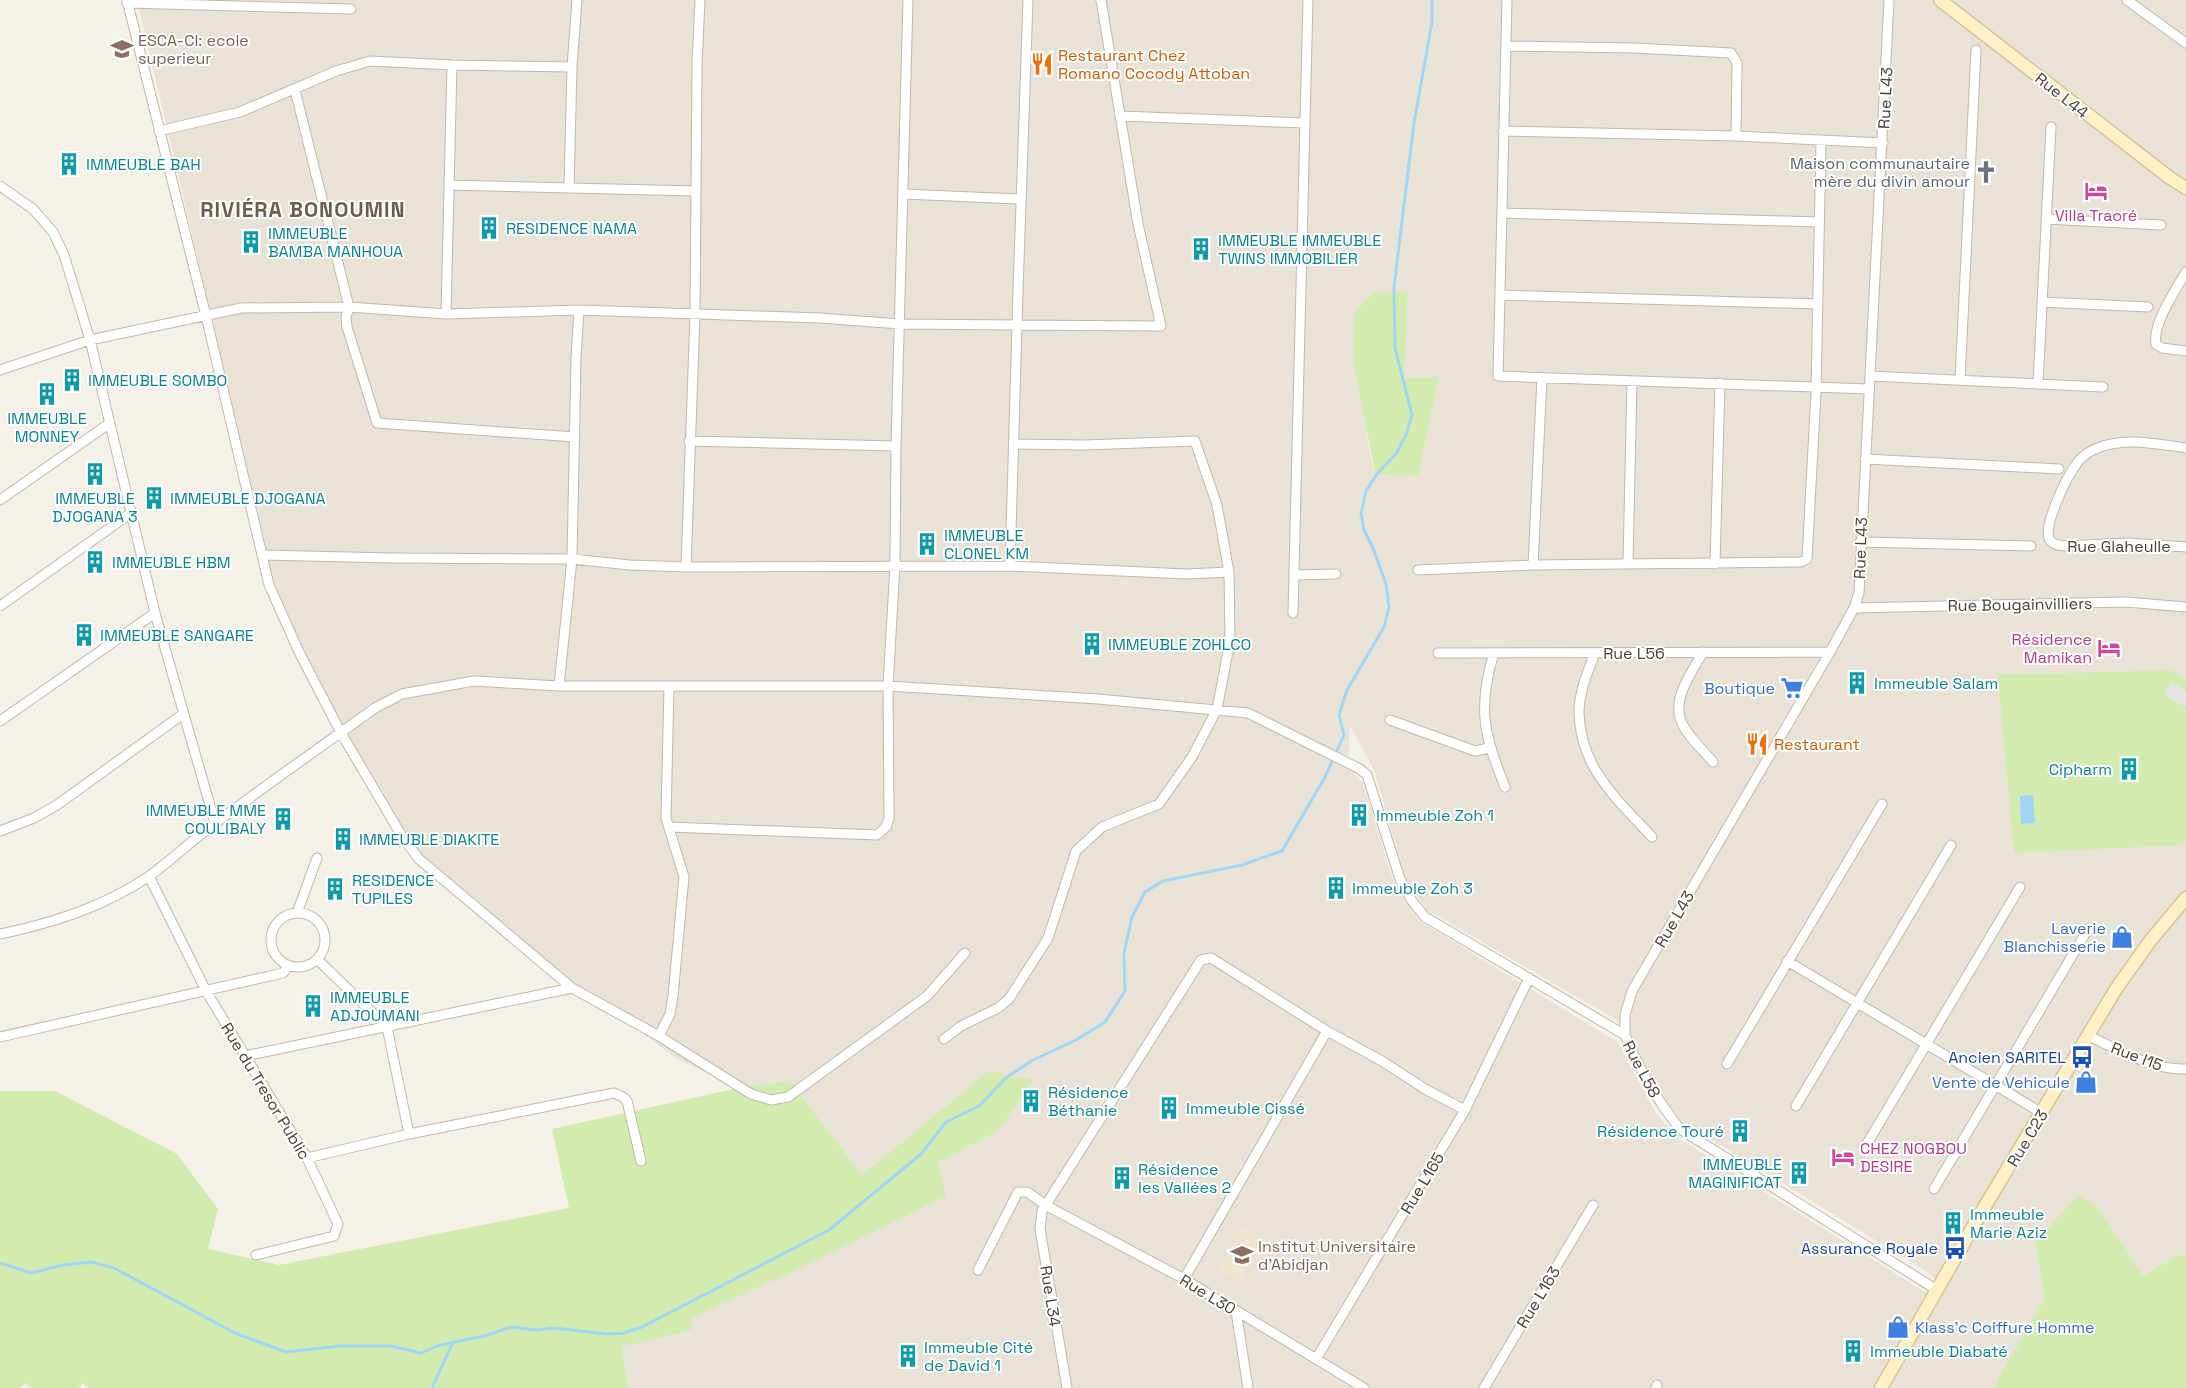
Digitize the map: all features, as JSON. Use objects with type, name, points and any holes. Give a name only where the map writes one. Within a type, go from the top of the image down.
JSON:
[{"type":"street","points":[[569,188],[572,68],[577,0]]},
{"type":"street","points":[[686,567],[695,314],[700,0]]},
{"type":"street","points":[[669,827],[877,835],[886,827],[890,818],[888,686],[895,565],[896,446],[908,0]]},
{"type":"street","points":[[1010,566],[1020,199],[1028,0]]},
{"type":"street","points":[[0,368],[90,340],[241,308],[349,307],[446,314],[579,310],[820,318],[900,324],[1161,326],[1138,224],[1100,0]]},
{"type":"street","points":[[1293,613],[1308,0]]},
{"type":"street","points":[[1507,0],[1498,376],[1869,389]]},
{"type":"street","name":"Rue L43","points":[[1624,1035],[1625,1016],[1632,990],[1830,652],[1854,608],[1859,593],[1860,542],[1883,143],[1889,0]]},
{"type":"street","name":"Rue L44","points":[[1940,0],[2170,178],[2186,188]]},
{"type":"street","points":[[2128,0],[2186,43]]},
{"type":"street","points":[[352,9],[127,1],[206,316],[269,585],[284,621],[341,733],[397,830],[418,859],[572,988],[659,1036],[751,1094],[771,1100],[788,1097],[927,996],[964,953]]},
{"type":"street","points":[[1506,46],[1635,48],[1731,53],[1737,63],[1736,136]]},
{"type":"street","points":[[1960,380],[1976,50]]},
{"type":"street","points":[[160,131],[240,112],[336,71],[370,60],[452,65],[572,68]]},
{"type":"street","points":[[446,314],[452,65]]},
{"type":"street","points":[[294,90],[349,307],[347,327],[377,423],[575,437]]},
{"type":"street","points":[[1121,116],[1305,123]]},
{"type":"street","points":[[2038,384],[2051,127]]},
{"type":"street","points":[[1504,132],[1736,136],[1883,143]]},
{"type":"street","points":[[1418,570],[1533,564],[1716,564],[1801,562],[1807,560],[1816,386],[1821,141]]},
{"type":"street","points":[[450,185],[696,191]]},
{"type":"street","points":[[0,186],[33,209],[53,232],[64,255],[90,340],[155,613],[216,823]]},
{"type":"street","points":[[904,194],[1020,199]]},
{"type":"street","points":[[1502,213],[1819,222]]},
{"type":"street","points":[[2046,219],[2161,225]]},
{"type":"street","points":[[2186,272],[2170,299],[2154,337],[2156,344],[2162,348],[2186,352]]},
{"type":"street","points":[[1500,295],[1818,304]]},
{"type":"street","points":[[2042,302],[2148,307]]},
{"type":"street","points":[[559,686],[572,559],[576,359],[579,310]]},
{"type":"street","points":[[1870,376],[2103,387]]},
{"type":"street","points":[[1533,564],[1542,378]]},
{"type":"street","points":[[1628,563],[1632,381]]},
{"type":"street","points":[[1716,564],[1720,383]]},
{"type":"street","points":[[0,500],[110,423]]},
{"type":"street","points":[[944,1039],[961,1026],[998,1008],[1009,999],[1048,938],[1076,851],[1102,827],[1159,804],[1192,757],[1217,709],[1230,641],[1229,572],[1217,505],[1195,440],[1084,445],[1014,444]]},
{"type":"street","points":[[689,441],[896,446]]},
{"type":"street","name":"Rue Glaheulle","points":[[2186,448],[2146,443],[2110,444],[2083,455],[2074,466],[2063,489],[2047,532],[2050,541],[2056,545],[2128,543],[2186,547]]},
{"type":"street","points":[[1865,459],[2059,469]]},
{"type":"street","points":[[0,606],[131,513]]},
{"type":"street","points":[[1860,542],[2031,546]]},
{"type":"street","points":[[262,555],[572,559],[630,565],[686,567],[1010,566],[1187,574],[1229,572]]},
{"type":"street","points":[[1295,575],[1336,574]]},
{"type":"street","name":"Rue Bougainvilliers","points":[[1854,608],[2126,602],[2186,607]]},
{"type":"street","points":[[0,721],[155,613]]},
{"type":"street","points":[[1703,652],[1684,686],[1679,709],[1681,722],[1713,762]]},
{"type":"street","name":"Rue L56","points":[[1438,653],[1830,652]]},
{"type":"street","points":[[1494,653],[1487,678],[1484,699],[1484,722],[1489,748],[1505,787]]},
{"type":"street","points":[[1595,653],[1583,685],[1579,711],[1582,735],[1589,761],[1603,784],[1652,837]]},
{"type":"street","points":[[0,934],[53,922],[86,911],[124,892],[149,876],[216,823],[341,733],[389,700],[417,690],[474,681],[559,686],[888,686],[1098,699],[1217,709]]},
{"type":"street","points":[[659,1036],[670,1014],[673,996],[684,878],[666,818],[669,686]]},
{"type":"street","name":"Rue L58","points":[[1217,709],[1248,713],[1360,769],[1370,779],[1400,879],[1416,907],[1425,917],[1624,1035],[1636,1062],[1663,1108],[1680,1129],[1937,1290]]},
{"type":"street","points":[[0,831],[34,818],[57,805],[183,714]]},
{"type":"street","points":[[1390,720],[1475,751],[1489,748]]},
{"type":"street","points":[[1727,1064],[1882,804]]},
{"type":"street","points":[[1796,1106],[1856,1002],[1951,845]]},
{"type":"street","points":[[297,913],[317,858]]},
{"type":"street","name":"Rue du Tresor Public","points":[[149,876],[206,990],[307,1158],[338,1224],[338,1231],[334,1236],[256,1255]]},
{"type":"street","points":[[1865,1147],[2020,887]]},
{"type":"street","name":"Rue C23","points":[[1881,1388],[2116,989],[2150,941],[2186,898]]},
{"type":"street","points":[[288,914],[306,914],[314,918],[321,925],[326,943],[318,960],[304,968],[288,966],[274,954],[270,936],[280,919],[288,914]]},
{"type":"street","points":[[1934,1189],[2088,928]]},
{"type":"street","name":"Rue L34","points":[[1067,1388],[1040,1229],[1042,1211],[1047,1206],[1201,960],[1211,958],[1327,1031],[1382,1061],[1425,1089],[1465,1110]]},
{"type":"street","points":[[318,960],[387,1027],[409,1134]]},
{"type":"street","points":[[1787,961],[1994,1086],[2042,1112]]},
{"type":"street","points":[[0,1037],[283,973],[288,966]]},
{"type":"street","name":"Rue L165","points":[[1316,1359],[1465,1110],[1529,978]]},
{"type":"street","points":[[245,1056],[572,988]]},
{"type":"street","points":[[1184,1279],[1327,1031]]},
{"type":"street","name":"Rue I15","points":[[2088,1036],[2150,1064],[2186,1069]]},
{"type":"street","points":[[307,1158],[409,1134],[614,1093],[624,1097],[627,1101],[641,1161]]},
{"type":"street","name":"Rue L30","points":[[978,1270],[1018,1192],[1027,1192],[1047,1206],[1184,1279],[1364,1388]]},
{"type":"street","name":"Rue L163","points":[[1484,1388],[1593,1205]]},
{"type":"street","points":[[1236,1311],[1248,1388]]},
{"type":"shaded area","points":[[137,0],[2186,0],[2186,1255],[2179,1255],[2143,1277],[2097,1206],[2035,1243],[2045,1298],[1994,1386],[1995,1388],[629,1388],[621,1347],[692,1330],[692,1318],[773,1281],[937,1162],[997,1132],[1007,1077],[991,1069],[862,1175],[790,1081],[738,1088],[676,1058],[571,980],[419,856],[342,724],[303,649],[274,583]],"holes":[[[1408,292],[1404,378],[1439,378],[1418,475],[1374,472],[1364,413]],[[1350,725],[1374,770],[1405,877],[1427,910],[1617,1020],[1629,1031],[1636,1053],[1668,1104],[1683,1122],[1932,1275],[1945,1294],[1923,1291],[1675,1136],[1655,1112],[1619,1043],[1421,922],[1407,906],[1393,880],[1363,783],[1348,769]]]},
{"type":"shaded area","points":[[2171,681],[2186,691],[2186,707],[2164,695]]},
{"type":"shaded area","name":"Institut Universitaire d'Abidjan","points":[[1244,1227],[1264,1239],[1241,1281],[1219,1270]]},
{"type":"green space","points":[[1408,292],[1404,378],[1439,377],[1418,476],[1377,474],[1375,472],[1353,360],[1354,314],[1373,293]]},
{"type":"green space","points":[[2171,670],[2186,679],[2186,842],[2180,845],[2014,853],[1998,675]]},
{"type":"green space","points":[[991,1069],[1007,1077],[1034,1079],[997,1132],[938,1162],[946,1196],[773,1281],[692,1318],[692,1330],[621,1347],[629,1388],[88,1388],[83,1383],[78,1388],[31,1388],[26,1383],[20,1388],[0,1388],[0,1091],[55,1091],[177,1154],[218,1209],[208,1249],[279,1265],[569,1208],[552,1129],[738,1088],[790,1081],[862,1175]]},
{"type":"green space","points":[[2078,1195],[2097,1206],[2143,1276],[2179,1255],[2186,1255],[2186,1388],[1995,1388],[1994,1386],[2045,1298],[2035,1243]]},
{"type":"water","points":[[2033,795],[2035,823],[2021,824],[2020,796]]},
{"type":"waterway","points":[[0,1263],[31,1273],[63,1265],[91,1262],[114,1268],[235,1333],[286,1352],[340,1346],[391,1346],[421,1353],[437,1346],[488,1335],[511,1327],[537,1330],[554,1328],[607,1334],[624,1333],[642,1327],[829,1230],[921,1154],[946,1122],[979,1106],[1007,1077],[1033,1060],[1076,1040],[1105,1022],[1125,991],[1124,953],[1132,917],[1145,892],[1163,881],[1242,865],[1282,851],[1325,777],[1344,735],[1339,715],[1347,690],[1384,627],[1389,607],[1386,584],[1373,548],[1364,530],[1361,514],[1366,491],[1377,474],[1396,454],[1406,435],[1412,415],[1395,348],[1394,287],[1414,123],[1432,22],[1432,0]]},
{"type":"waterway","points":[[432,1388],[453,1342]]},
{"type":"place","name":"ESCA-CI: ecole superieur","points":[[122,49]]},
{"type":"place","name":"Restaurant Chez Romano Cocody Attoban","points":[[1042,64]]},
{"type":"place","name":"IMMEUBLE BAH","points":[[69,164]]},
{"type":"place","name":"Maison communautaire mère du divin amour","points":[[1986,172]]},
{"type":"place","name":"Villa Traoré","points":[[2096,191]]},
{"type":"place","name":"RESIDENCE NAMA","points":[[489,228]]},
{"type":"place","name":"IMMEUBLE BAMBA MANHOUA","points":[[251,242]]},
{"type":"place","name":"IMMEUBLE IMMEUBLE TWINS IMMOBILIER","points":[[1201,249]]},
{"type":"place","name":"IMMEUBLE SOMBO","points":[[72,380]]},
{"type":"place","name":"IMMEUBLE MONNEY","points":[[47,394]]},
{"type":"place","name":"IMMEUBLE DJOGANA 3","points":[[95,474]]},
{"type":"place","name":"IMMEUBLE DJOGANA","points":[[154,498]]},
{"type":"place","name":"IMMEUBLE CLONEL KM","points":[[927,544]]},
{"type":"place","name":"IMMEUBLE HBM","points":[[95,562]]},
{"type":"place","name":"IMMEUBLE SANGARE","points":[[84,635]]},
{"type":"place","name":"IMMEUBLE ZOHLCO","points":[[1092,644]]},
{"type":"place","name":"Résidence Mamikan","points":[[2109,648]]},
{"type":"place","name":"Immeuble Salam","points":[[1857,683]]},
{"type":"place","name":"Boutique","points":[[1792,688]]},
{"type":"place","name":"Restaurant","points":[[1757,744]]},
{"type":"place","name":"Cipharm","points":[[2129,769]]},
{"type":"place","name":"Immeuble Zoh 1","points":[[1359,815]]},
{"type":"place","name":"IMMEUBLE MME COULIBALY","points":[[283,819]]},
{"type":"place","name":"IMMEUBLE DIAKITE","points":[[343,839]]},
{"type":"place","name":"Immeuble Zoh 3","points":[[1336,888]]},
{"type":"place","name":"RESIDENCE TUPILES","points":[[335,889]]},
{"type":"place","name":"Laverie Blanchisserie","points":[[2122,937]]},
{"type":"place","name":"IMMEUBLE ADJOUMANI","points":[[313,1006]]},
{"type":"place","name":"Ancien SARITEL","points":[[2082,1057]]},
{"type":"place","name":"Vente de Vehicule","points":[[2086,1082]]},
{"type":"place","name":"Résidence Béthanie","points":[[1031,1101]]},
{"type":"place","name":"Immeuble Cissé","points":[[1169,1108]]},
{"type":"place","name":"Résidence Touré","points":[[1740,1131]]},
{"type":"place","name":"CHEZ NOGBOU DESIRE","points":[[1843,1157]]},
{"type":"place","name":"IMMEUBLE MAGINIFICAT","points":[[1799,1173]]},
{"type":"place","name":"Résidence les Vallées 2","points":[[1122,1178]]},
{"type":"place","name":"Immeuble Marie Aziz","points":[[1953,1223]]},
{"type":"place","name":"Assurance Royale","points":[[1955,1248]]},
{"type":"place","name":"Institut Universitaire d'Abidjan","points":[[1242,1255]]},
{"type":"place","name":"Klass'c Coiffure Homme","points":[[1898,1327]]},
{"type":"place","name":"Immeuble Diabaté","points":[[1853,1351]]},
{"type":"place","name":"Immeuble Cité de David 1","points":[[908,1356]]},
{"type":"district","name":"RIVIÉRA BONOUMIN","points":[[303,210]]}]
